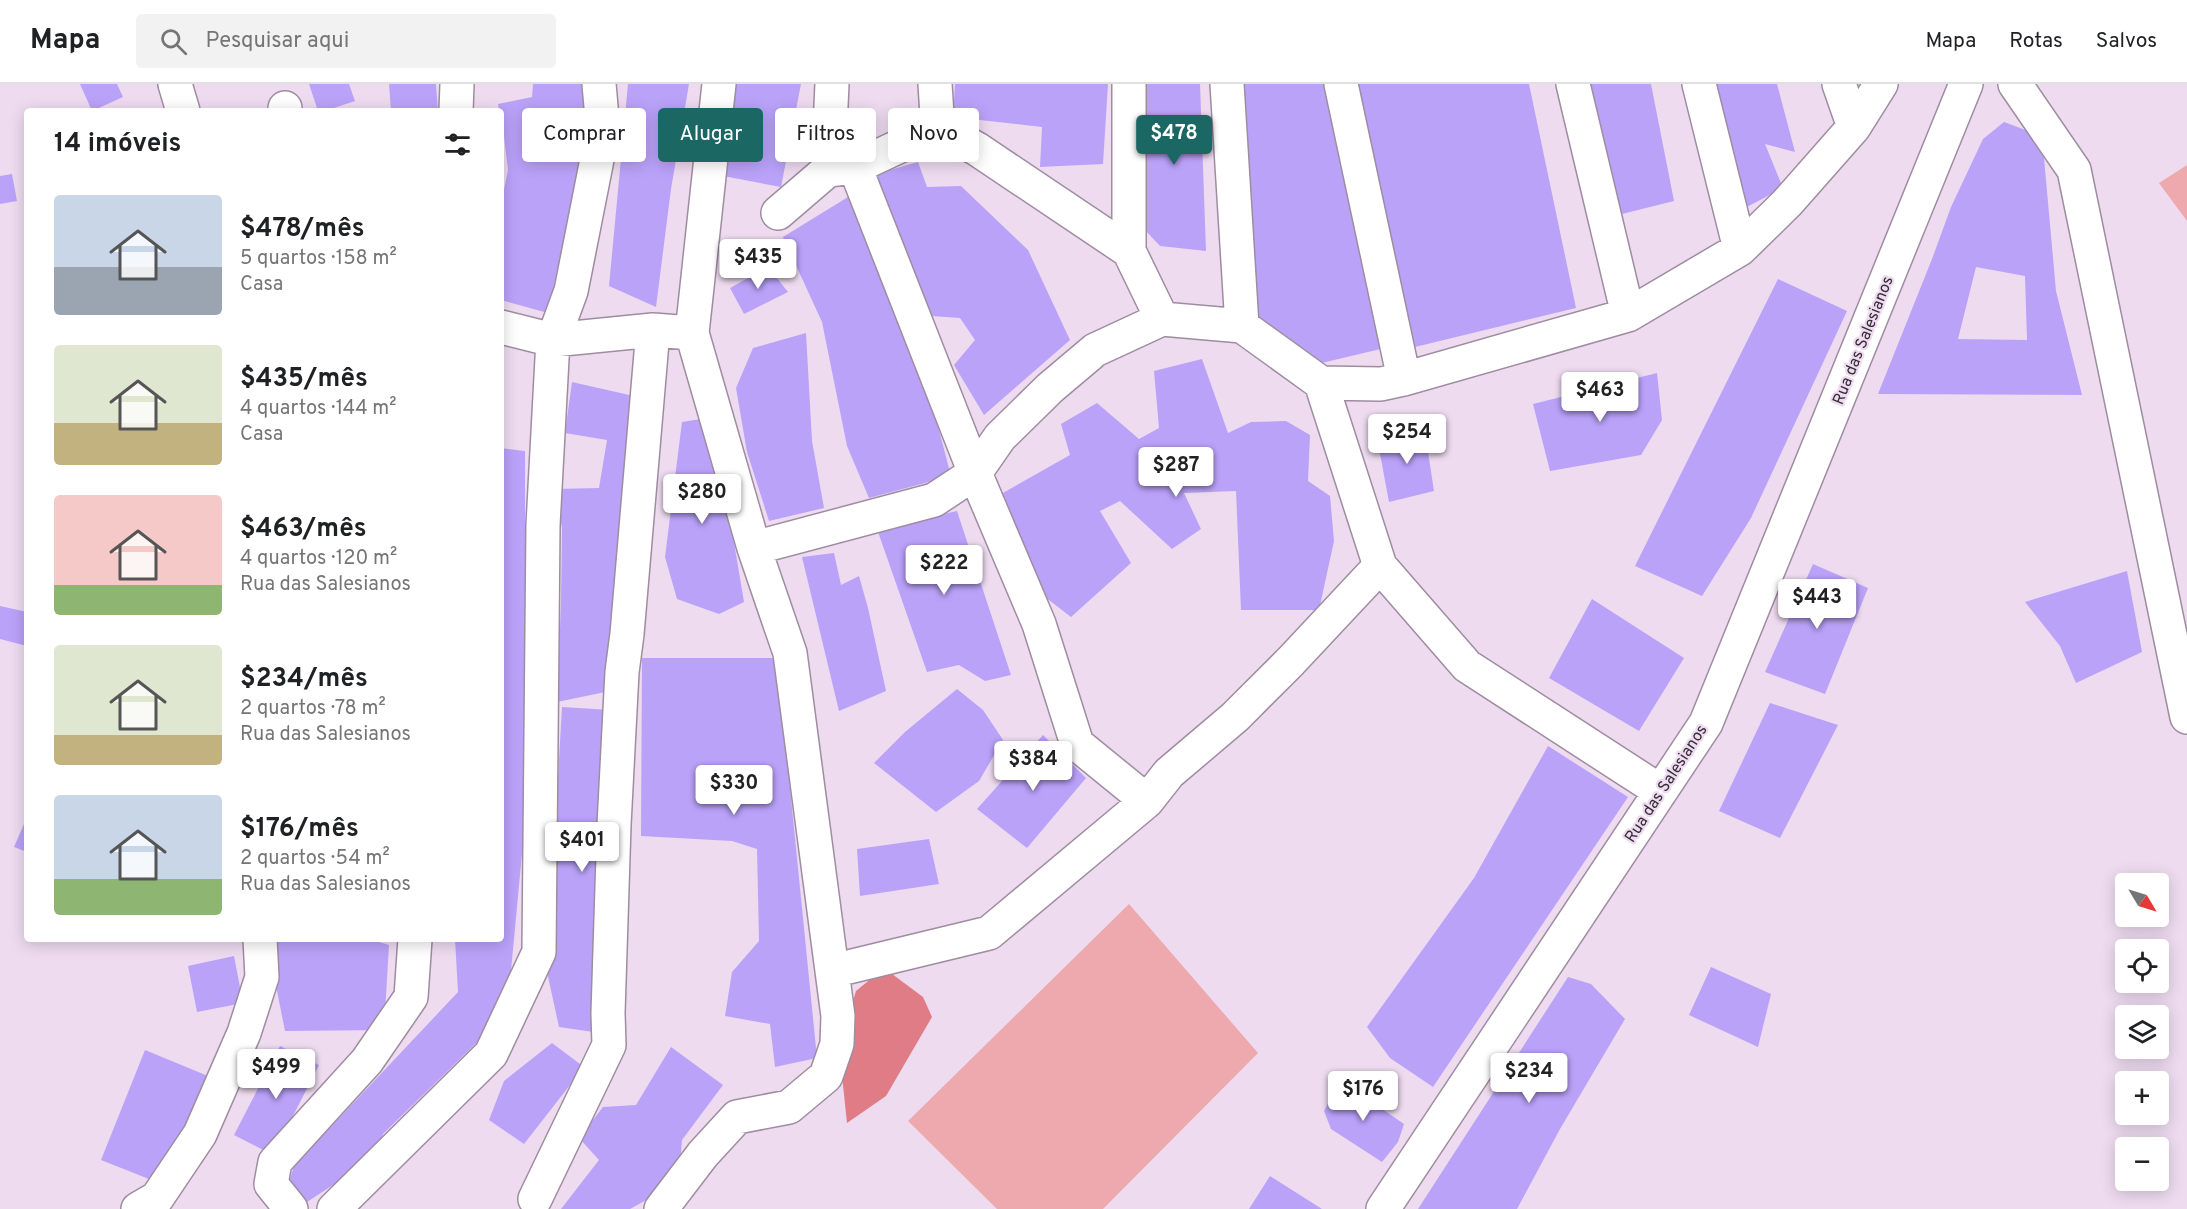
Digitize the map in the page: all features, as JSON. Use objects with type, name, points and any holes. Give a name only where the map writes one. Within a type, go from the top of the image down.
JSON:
[{"type":"street","points":[[175,84],[182,108]]},
{"type":"street","points":[[456,108],[457,84]]},
{"type":"street","points":[[334,1209],[491,1054],[539,952],[543,525],[553,340],[571,291],[603,129],[600,84]]},
{"type":"street","points":[[662,1209],[703,1154],[737,1117],[789,1107],[826,1076],[837,1044],[838,1016],[789,653],[754,548],[692,333],[719,84]]},
{"type":"street","points":[[832,84],[842,169],[1039,624],[1077,744],[1147,801]]},
{"type":"street","points":[[935,84],[937,108]]},
{"type":"street","points":[[1129,84],[1129,251],[1161,319]]},
{"type":"street","points":[[1227,84],[1242,326]]},
{"type":"street","points":[[1341,84],[1404,379]]},
{"type":"street","points":[[1573,84],[1628,315]]},
{"type":"street","points":[[1699,84],[1740,249]]},
{"type":"street","points":[[1839,84],[1854,127]]},
{"type":"street","points":[[754,548],[934,500],[975,473],[1000,437],[1050,388],[1095,350],[1161,319],[1242,326],[1321,383],[1381,384],[1628,315],[1740,249],[1787,202],[1854,127],[1881,84]]},
{"type":"street","name":"Rua das Salesianos","points":[[1383,1209],[1706,723],[1966,84]]},
{"type":"street","points":[[2015,84],[2074,170],[2187,717]]},
{"type":"street","points":[[979,150],[1129,251]]},
{"type":"street","points":[[778,213],[842,169],[888,151]]},
{"type":"street","points":[[504,328],[553,340],[653,330],[692,333]]},
{"type":"street","points":[[536,1199],[609,1045],[614,825],[621,684],[653,330]]},
{"type":"street","points":[[1321,383],[1380,566],[1467,666],[1660,791]]},
{"type":"street","points":[[831,971],[989,933],[1147,801],[1169,773],[1235,717],[1380,566]]},
{"type":"street","points":[[138,1209],[157,1198],[200,1134],[244,1033],[259,988],[262,977],[260,942]]},
{"type":"street","points":[[291,1209],[271,1184],[275,1162],[367,1061],[411,997],[415,942]]},
{"type":"shaded area","points":[[2187,165],[2187,221],[2159,183]]},
{"type":"shaded area","points":[[1129,904],[1258,1053],[1103,1209],[997,1209],[908,1121]]},
{"type":"shaded area","points":[[884,968],[923,997],[932,1017],[886,1096],[847,1123],[839,1047],[856,991]]},
{"type":"building","points":[[80,84],[117,84],[123,97],[99,108],[91,108]]},
{"type":"building","points":[[309,84],[349,84],[355,101],[334,108],[317,108]]},
{"type":"building","points":[[389,84],[436,84],[438,108],[391,108]]},
{"type":"building","points":[[533,84],[584,84],[587,108],[522,108],[522,162],[580,162],[548,313],[504,301],[504,189],[508,170],[504,136],[504,108],[499,108],[498,104],[532,97]]},
{"type":"building","points":[[628,84],[689,84],[685,108],[658,108],[658,162],[676,162],[656,307],[609,286],[621,162],[646,162],[646,108],[626,108]]},
{"type":"building","points":[[736,84],[801,84],[796,108],[775,108],[775,162],[786,162],[781,187],[718,175],[721,162],[763,162],[763,108],[731,108]]},
{"type":"building","points":[[955,84],[1108,84],[1103,164],[1040,167],[1042,127],[979,120],[979,108],[954,108]]},
{"type":"building","points":[[1143,84],[1200,84],[1206,251],[1160,246],[1144,229]]},
{"type":"building","points":[[1229,84],[1328,84],[1389,347],[1309,366],[1244,318]]},
{"type":"building","points":[[1353,84],[1529,84],[1576,308],[1415,347]]},
{"type":"building","points":[[1581,84],[1651,84],[1674,201],[1614,216]]},
{"type":"building","points":[[1711,84],[1777,84],[1795,152],[1765,144],[1783,188],[1743,209]]},
{"type":"building","points":[[2004,122],[2028,131],[2044,158],[2056,291],[2082,395],[1878,394],[1951,207],[1983,139]],"holes":[[[1976,267],[2025,276],[2027,340],[1958,339]]]},
{"type":"building","points":[[918,162],[927,187],[961,186],[1028,250],[1070,340],[984,415],[954,365],[975,340],[960,318],[931,316],[872,175]]},
{"type":"building","points":[[12,174],[17,201],[0,204],[0,176]]},
{"type":"building","points":[[848,197],[890,280],[926,380],[951,476],[869,498],[847,446],[822,322],[783,237]]},
{"type":"building","points":[[768,267],[788,292],[744,314],[730,288]]},
{"type":"building","points":[[1778,279],[1847,311],[1751,518],[1702,596],[1635,566]]},
{"type":"building","points":[[806,333],[812,441],[824,508],[769,521],[747,452],[736,388],[753,348]]},
{"type":"building","points":[[1202,359],[1228,433],[1251,422],[1286,421],[1310,435],[1308,481],[1330,496],[1334,541],[1319,610],[1241,610],[1236,491],[1184,493],[1201,529],[1172,549],[1120,501],[1100,511],[1131,563],[1071,617],[1036,590],[1001,494],[1070,455],[1061,424],[1097,403],[1139,439],[1159,428],[1154,371]]},
{"type":"building","points":[[1657,373],[1662,420],[1641,455],[1550,471],[1533,404]]},
{"type":"building","points":[[572,382],[638,397],[615,690],[557,702],[562,528],[554,489],[599,488],[607,440],[565,433]]},
{"type":"building","points":[[713,417],[744,602],[719,614],[677,599],[665,557],[682,422]]},
{"type":"building","points":[[1424,426],[1434,491],[1389,502],[1378,443]]},
{"type":"building","points":[[504,448],[525,451],[525,593],[531,758],[507,1013],[383,1134],[377,1156],[304,1204],[287,1188],[294,1166],[458,992],[455,942],[504,942]]},
{"type":"building","points":[[957,511],[1011,675],[985,681],[959,665],[927,672],[877,529]]},
{"type":"building","points":[[834,553],[841,585],[859,576],[886,691],[839,711],[802,557]]},
{"type":"building","points":[[1813,564],[1868,588],[1825,694],[1765,672]]},
{"type":"building","points":[[2127,571],[2142,652],[2076,683],[2060,646],[2025,602]]},
{"type":"building","points":[[1592,599],[1684,658],[1639,731],[1549,678]]},
{"type":"building","points":[[0,606],[24,611],[24,645],[0,639]]},
{"type":"building","points":[[642,658],[777,658],[817,1058],[775,1067],[770,1024],[725,1016],[732,972],[759,941],[757,849],[732,841],[641,836]]},
{"type":"building","points":[[957,689],[983,710],[1003,740],[979,781],[936,812],[874,763],[905,732]]},
{"type":"building","points":[[1770,703],[1838,725],[1780,838],[1719,811]]},
{"type":"building","points":[[562,707],[611,710],[607,1034],[559,1027],[547,972]]},
{"type":"building","points":[[1043,735],[1086,778],[1027,848],[977,809]]},
{"type":"building","points":[[1548,746],[1628,797],[1433,1087],[1390,1058],[1367,1027],[1474,878]]},
{"type":"building","points":[[24,824],[24,851],[14,847]]},
{"type":"building","points":[[929,839],[939,884],[860,896],[857,849]]},
{"type":"building","points":[[267,942],[379,942],[389,945],[384,1030],[285,1031]]},
{"type":"building","points":[[234,956],[243,1003],[197,1012],[188,966]]},
{"type":"building","points":[[1711,967],[1771,994],[1758,1047],[1689,1015]]},
{"type":"building","points":[[1568,977],[1591,984],[1625,1019],[1560,1129],[1517,1209],[1418,1209]]},
{"type":"building","points":[[552,1043],[584,1067],[524,1144],[489,1120],[504,1081]]},
{"type":"building","points":[[280,1046],[319,1065],[273,1155],[234,1135]]},
{"type":"building","points":[[671,1047],[723,1085],[682,1140],[680,1163],[657,1194],[630,1209],[561,1209],[599,1160],[579,1138],[603,1107],[636,1105]]},
{"type":"building","points":[[145,1050],[208,1076],[164,1185],[101,1160]]},
{"type":"building","points":[[1340,1080],[1404,1124],[1398,1142],[1382,1162],[1331,1129],[1324,1111]]},
{"type":"building","points":[[1270,1176],[1322,1209],[1249,1209]]}]
